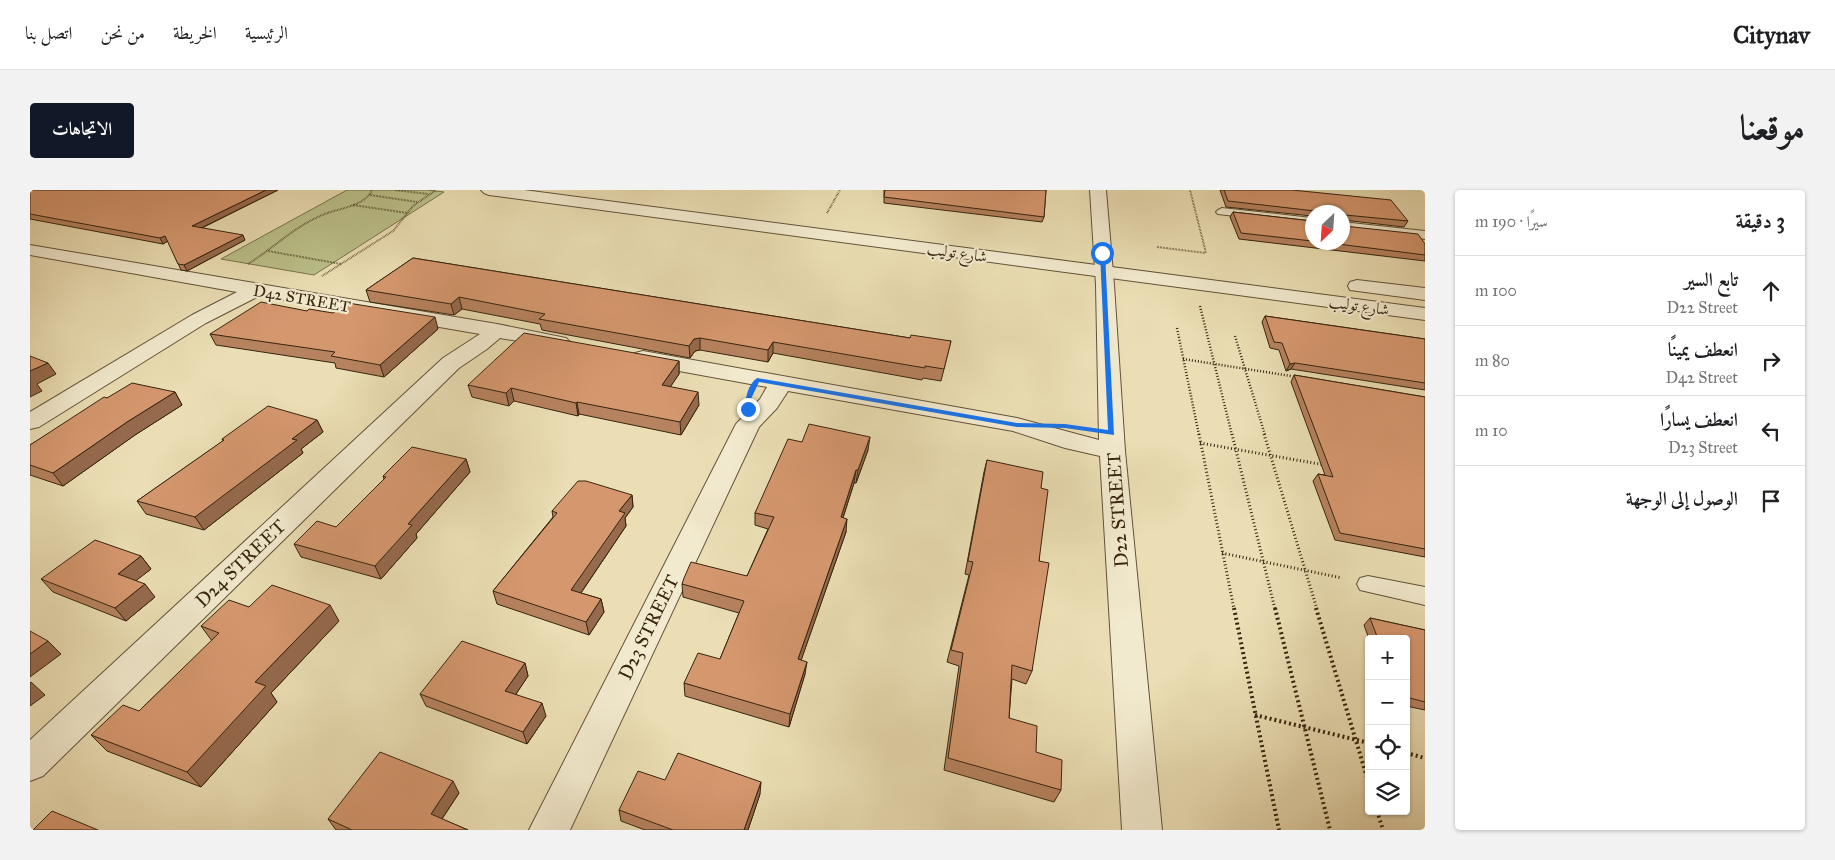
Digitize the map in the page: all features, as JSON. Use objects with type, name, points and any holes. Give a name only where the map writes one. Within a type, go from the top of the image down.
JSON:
[{"type":"street","name":"شارع توليب","points":[[489,190],[1103,258],[1425,314]]},
{"type":"street","points":[[612,190],[854,222]]},
{"type":"street","name":"D22 STREET","points":[[1098,190],[1112,442],[1142,830]]},
{"type":"street","name":"D42 STREET","points":[[36,255],[488,328],[574,345]]},
{"type":"street","name":"شارع توليب","points":[[1337,283],[1425,294]]},
{"type":"street","points":[[30,422],[247,289]]},
{"type":"street","name":"D24 STREET","points":[[30,764],[451,363],[480,345],[488,328]]},
{"type":"street","points":[[622,354],[757,380],[1017,425],[1074,443],[1112,442]]},
{"type":"street","name":"D23 STREET","points":[[748,424],[748,399],[757,380]]},
{"type":"street","name":"D23 STREET","points":[[549,830],[748,424],[769,403],[780,384]]},
{"type":"lane","points":[[1222,212],[1305,221]]},
{"type":"lane","points":[[1350,227],[1425,236]]},
{"type":"lane","points":[[1368,584],[1425,596]]},
{"type":"path","points":[[370,195],[372,190]]},
{"type":"path","points":[[395,190],[429,194]]},
{"type":"path","points":[[290,296],[393,231],[418,202],[436,190]]},
{"type":"path","points":[[824,218],[840,190]]},
{"type":"path","points":[[1158,248],[1206,253],[1190,190]]},
{"type":"path","points":[[214,283],[268,251],[305,224],[370,195],[418,202]]},
{"type":"path","points":[[351,204],[407,213]]},
{"type":"path","points":[[268,251],[342,264]]},
{"type":"path","points":[[1199,303],[1330,830]]},
{"type":"path","points":[[1177,328],[1279,830]]},
{"type":"path","points":[[1235,336],[1365,770]]},
{"type":"path","points":[[1183,359],[1291,376]]},
{"type":"path","points":[[1200,444],[1328,466]]},
{"type":"path","points":[[1222,554],[1368,584]]},
{"type":"path","points":[[1255,715],[1365,742]]},
{"type":"path","points":[[1410,754],[1425,758]]},
{"type":"path","points":[[1378,815],[1383,830]]},
{"type":"green space","points":[[347,190],[427,190],[444,192],[314,275],[221,259]]},
{"type":"building","points":[[30,190],[266,190],[192,226],[243,235],[184,265],[178,264],[165,236],[160,238],[30,214]]},
{"type":"building","points":[[885,190],[1046,190],[1044,217],[884,197]]},
{"type":"building","points":[[1224,190],[1292,190],[1391,200],[1408,221],[1350,215],[1350,205],[1305,205],[1305,210],[1228,201]]},
{"type":"building","points":[[1233,212],[1305,220],[1305,240],[1241,233]]},
{"type":"building","points":[[1350,227],[1418,234],[1425,244],[1425,255],[1350,246]]},
{"type":"building","points":[[413,258],[910,338],[911,335],[951,341],[944,369],[925,366],[925,368],[773,342],[768,350],[700,338],[694,339],[689,346],[539,319],[545,314],[459,297],[451,304],[366,290]]},
{"type":"building","points":[[261,302],[307,311],[309,309],[333,313],[348,303],[435,317],[380,365],[331,356],[335,352],[210,334]]},
{"type":"building","points":[[1265,316],[1425,339],[1425,383],[1295,363],[1290,364],[1282,343],[1274,342]]},
{"type":"building","points":[[524,333],[679,361],[662,385],[698,392],[680,422],[576,403],[511,388],[506,393],[468,385]]},
{"type":"building","points":[[30,356],[48,363],[30,371]]},
{"type":"building","points":[[1294,375],[1425,397],[1425,549],[1340,533],[1318,474],[1333,477]]},
{"type":"building","points":[[132,383],[175,392],[127,422],[53,473],[30,465],[30,445],[104,397],[107,398]]},
{"type":"building","points":[[268,406],[317,420],[292,439],[297,440],[195,517],[137,501],[224,440],[222,439]]},
{"type":"building","points":[[809,424],[870,437],[858,470],[856,470],[841,517],[847,519],[798,659],[807,662],[790,714],[684,683],[698,653],[720,659],[744,601],[682,584],[691,562],[747,576],[774,517],[755,513],[788,439],[802,442]]},
{"type":"building","points":[[412,447],[466,459],[408,524],[412,525],[375,566],[294,544],[317,521],[336,527],[386,477],[383,476]]},
{"type":"building","points":[[987,460],[1043,472],[1041,488],[1048,490],[1039,561],[1049,563],[1032,671],[1012,665],[1009,718],[1037,726],[1036,752],[1062,760],[1061,790],[948,758],[963,653],[951,650],[973,562],[968,561]]},
{"type":"building","points":[[578,481],[586,481],[632,495],[619,511],[625,513],[571,590],[601,599],[586,622],[493,591],[557,513],[552,511]]},
{"type":"building","points":[[95,540],[141,556],[118,574],[145,584],[115,608],[41,579]]},
{"type":"building","points":[[272,585],[330,605],[255,682],[266,686],[187,772],[91,735],[123,705],[139,711],[219,633],[201,626],[229,600],[249,607]]},
{"type":"building","points":[[1370,618],[1425,630],[1425,702],[1410,698],[1410,635],[1376,635]]},
{"type":"building","points":[[30,631],[48,641],[30,654]]},
{"type":"building","points":[[462,641],[525,663],[505,691],[542,703],[523,732],[420,694]]},
{"type":"building","points":[[380,752],[453,781],[431,814],[468,830],[352,830],[328,819]]},
{"type":"building","points":[[678,753],[761,782],[744,830],[673,830],[619,810],[638,771],[665,780]]},
{"type":"building","points":[[52,811],[98,830],[33,830]]},
{"type":"route","points":[[748,409],[748,399],[757,380],[1017,425],[1065,426],[1112,433],[1102,253]]}]
